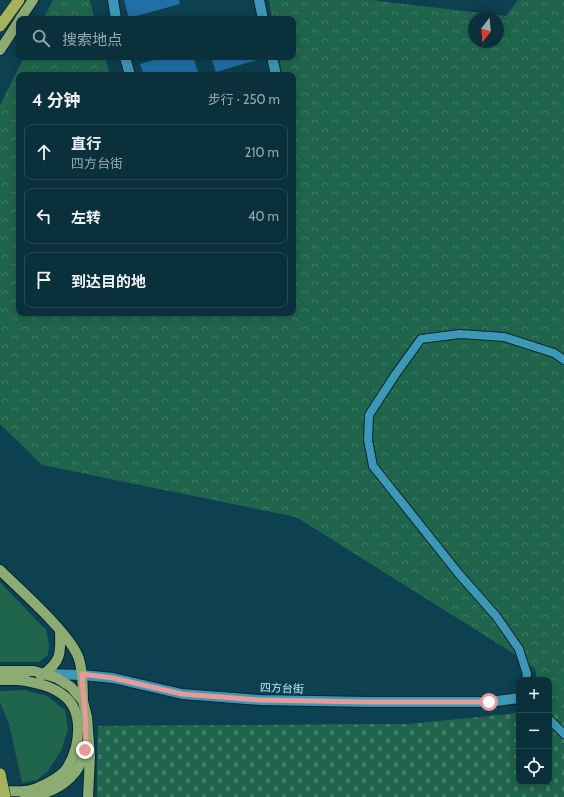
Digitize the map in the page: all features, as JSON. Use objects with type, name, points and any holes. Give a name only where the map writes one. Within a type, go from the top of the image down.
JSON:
[{"type":"highway","points":[[0,26],[19,0]]},
{"type":"highway","points":[[0,774],[5,797]]},
{"type":"main road","points":[[23,16],[33,0]]},
{"type":"main road","points":[[0,50],[16,26]]},
{"type":"main road","points":[[0,570],[60,630],[67,638],[79,658],[82,674],[83,701],[87,717],[87,733],[90,756],[88,797]]},
{"type":"main road","points":[[0,680],[38,679],[45,674],[58,661],[61,651],[60,630]]},
{"type":"main road","points":[[0,671],[34,671],[57,678],[71,687],[83,701]]},
{"type":"main road","points":[[0,791],[35,789],[52,780],[66,769],[76,748],[78,728],[76,712],[64,696],[48,686],[20,680]]},
{"type":"main road","points":[[26,797],[38,796],[55,790],[77,771],[83,760],[87,733]]},
{"type":"main road","points":[[52,780],[70,777],[83,783],[88,797]]},
{"type":"street","points":[[113,0],[116,16]]},
{"type":"street","points":[[259,0],[262,16]]},
{"type":"street","points":[[126,60],[129,72]]},
{"type":"street","points":[[273,60],[275,72]]},
{"type":"street","name":"四方台街","points":[[45,674],[82,674],[113,678],[182,694],[260,700],[489,702],[516,698]]},
{"type":"lane","points":[[526,677],[527,674],[518,649],[496,616],[459,574],[373,466],[368,440],[369,415],[421,339],[460,334],[504,337],[554,353],[564,360]]},
{"type":"lane","points":[[552,722],[564,734]]},
{"type":"green space","points":[[53,0],[90,0],[93,16],[45,16]]},
{"type":"green space","points":[[269,0],[371,0],[472,12],[468,12],[468,48],[504,48],[504,16],[506,16],[518,0],[564,0],[564,797],[97,797],[98,726],[410,724],[516,713],[516,785],[552,785],[552,677],[536,677],[535,669],[516,655],[296,517],[42,465],[0,424],[0,105],[16,73],[16,316],[296,316],[296,72],[282,72],[280,60],[296,60],[296,16],[272,16]]},
{"type":"green space","points":[[22,60],[106,60],[109,72],[16,72]]},
{"type":"green space","points":[[0,582],[46,630],[49,644],[48,655],[39,662],[0,662]]},
{"type":"green space","points":[[25,690],[47,696],[65,710],[68,729],[62,749],[48,771],[37,780],[22,783],[9,724],[0,703],[0,691]]},
{"type":"green space","points":[[552,707],[564,717],[564,797],[97,797],[98,726],[410,724],[516,713],[516,785],[552,785]]},
{"type":"building","points":[[124,0],[179,0],[180,4],[136,16],[128,16]]},
{"type":"building","points":[[154,60],[194,60],[198,72],[143,72],[140,64]]},
{"type":"building","points":[[212,60],[257,60],[216,72]]},
{"type":"route","points":[[85,750],[87,717],[83,701],[82,674],[113,678],[182,694],[260,700],[489,702]]}]
